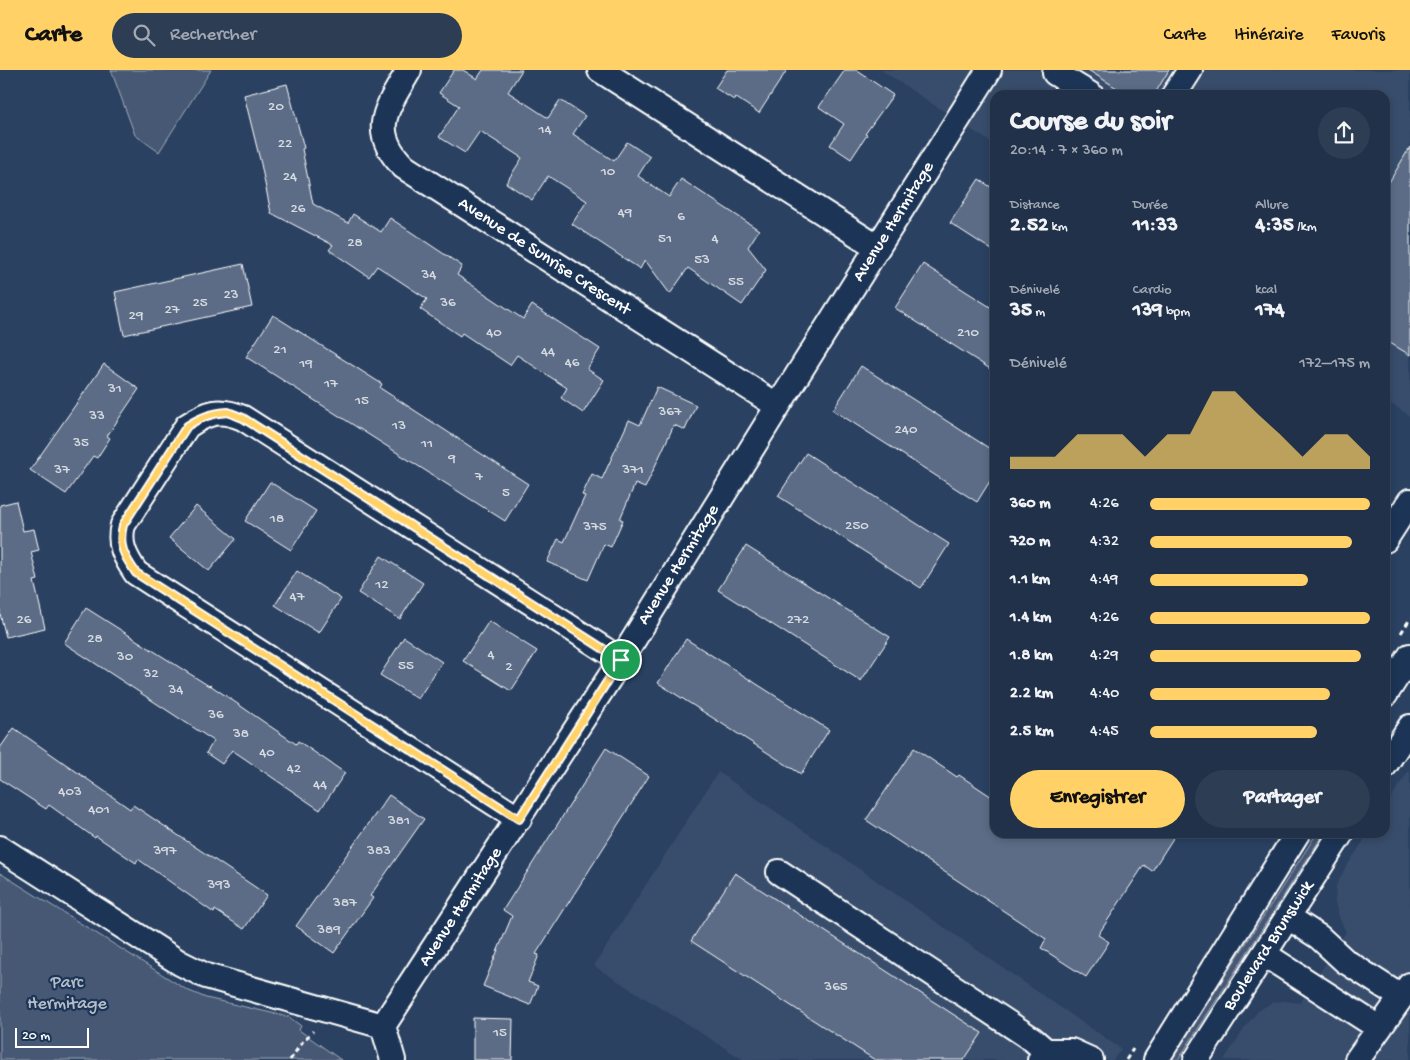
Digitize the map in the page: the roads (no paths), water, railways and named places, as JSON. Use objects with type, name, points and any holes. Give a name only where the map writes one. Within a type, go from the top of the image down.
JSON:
[{"type":"street","name":"Avenue de Sunrise Crescent","points":[[409,70],[384,115],[382,127],[390,150],[404,167],[778,406]]},
{"type":"street","points":[[600,70],[877,247]]},
{"type":"street","name":"Avenue Hermitage","points":[[383,1026],[621,660],[989,70]]},
{"type":"street","points":[[1177,90],[1190,70]]},
{"type":"street","points":[[1055,73],[1083,90]]},
{"type":"street","points":[[519,819],[136,573],[127,560],[122,547],[123,525],[187,426],[200,417],[228,412],[243,418],[621,660]]},
{"type":"street","points":[[1390,532],[1410,501]]},
{"type":"street","points":[[1390,687],[1410,656]]},
{"type":"street","points":[[1390,757],[1410,727]]},
{"type":"street","name":"Boulevard Brunswick","points":[[1156,1060],[1294,838]]},
{"type":"street","name":"Boulevard Brunswick","points":[[1196,1060],[1338,838]]},
{"type":"street","points":[[0,848],[180,963],[206,976],[383,1026],[393,1060]]},
{"type":"street","points":[[779,872],[1032,1039],[1042,1055],[1071,1051],[1091,1060]]},
{"type":"street","points":[[1288,917],[1319,937],[1345,961],[1406,991],[1357,1060]]},
{"type":"street","points":[[1264,954],[1379,1028]]},
{"type":"park label","name":"Parc Hermitage","points":[[67,993]]}]
